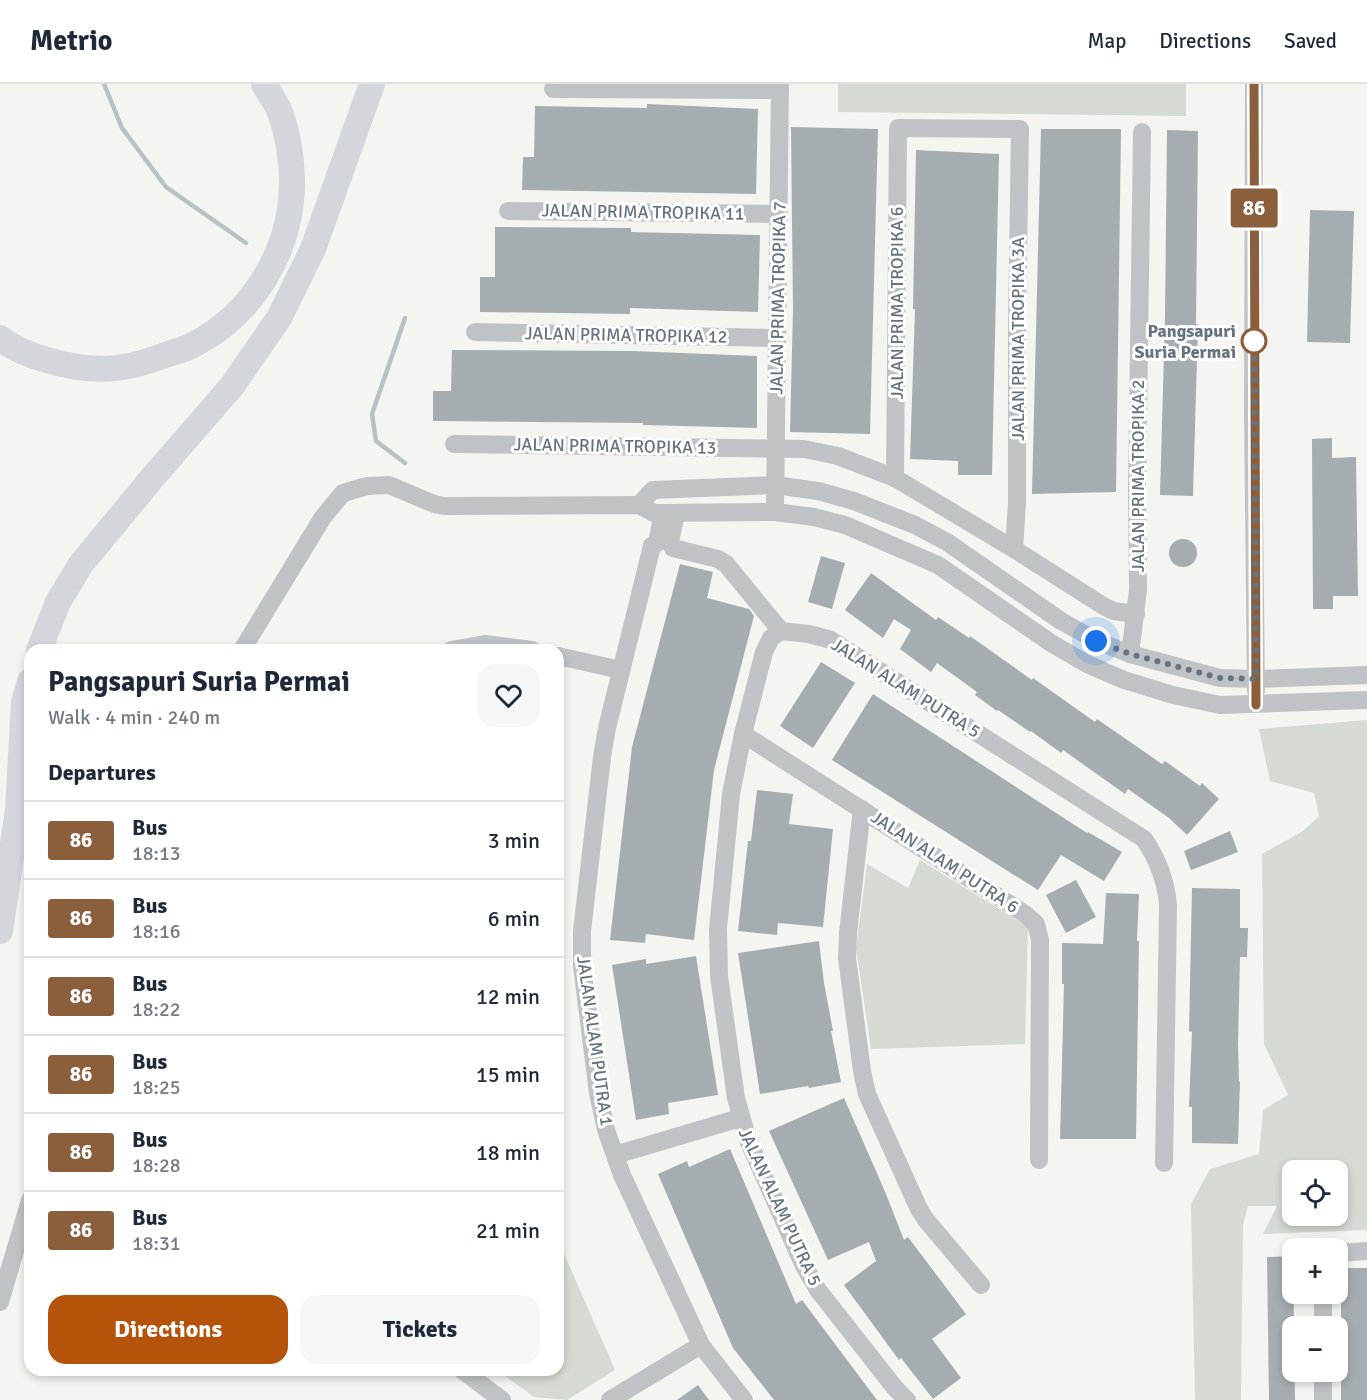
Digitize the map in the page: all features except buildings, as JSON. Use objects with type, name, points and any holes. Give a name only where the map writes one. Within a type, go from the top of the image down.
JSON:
[{"type":"highway","points":[[0,338],[41,360],[84,369],[121,369],[191,346],[225,324],[261,286],[281,247],[292,203],[291,153],[278,108],[264,84]]},
{"type":"highway","points":[[41,644],[58,602],[81,564],[232,386],[279,318],[312,249],[372,84]]},
{"type":"highway","points":[[0,931],[18,810],[24,702]]},
{"type":"street","points":[[1254,84],[1253,414],[1256,705]]},
{"type":"street","points":[[553,89],[780,87]]},
{"type":"street","name":"JALAN PRIMA TROPIKA 7","points":[[775,512],[780,87]]},
{"type":"street","name":"JALAN PRIMA TROPIKA 6","points":[[895,478],[898,128],[1020,129]]},
{"type":"street","name":"JALAN PRIMA TROPIKA 3A","points":[[1014,549],[1017,503],[1020,129]]},
{"type":"street","name":"JALAN PRIMA TROPIKA 2","points":[[1131,647],[1138,590],[1137,489],[1142,132]]},
{"type":"street","name":"JALAN PRIMA TROPIKA 11","points":[[508,211],[779,214]]},
{"type":"street","name":"JALAN PRIMA TROPIKA 12","points":[[475,332],[777,338]]},
{"type":"street","name":"JALAN PRIMA TROPIKA 13","points":[[454,444],[776,448],[804,449],[838,456],[895,478],[1106,607],[1114,611],[1136,614]]},
{"type":"street","points":[[246,644],[323,517],[343,493],[367,486],[389,485],[444,506],[775,512],[814,517],[845,525],[938,565],[1051,643],[1087,664],[1124,680],[1173,695],[1220,705],[1367,700]]},
{"type":"street","points":[[781,630],[726,564],[718,559],[673,548],[658,511],[653,490],[775,485],[818,491],[854,501],[915,525],[947,542],[1061,621],[1096,641],[1131,647],[1220,678],[1367,675]]},
{"type":"street","name":"JALAN ALAM PUTRA 1","points":[[658,511],[657,543],[652,546],[602,757],[582,931],[582,966],[598,1093],[606,1131],[622,1174],[701,1345],[744,1400]]},
{"type":"street","name":"JALAN ALAM PUTRA 5","points":[[907,1400],[818,1290],[804,1266],[740,1118],[719,976],[718,929],[731,794],[743,734],[767,644],[781,630],[820,637],[844,648],[1144,839],[1150,847],[1165,885],[1168,904],[1164,1163]]},
{"type":"street","points":[[564,657],[621,670]]},
{"type":"street","name":"JALAN ALAM PUTRA 6","points":[[743,734],[1025,914],[1036,924],[1040,940],[1039,1160]]},
{"type":"street","points":[[862,810],[847,958],[867,1094],[919,1209],[981,1285]]},
{"type":"street","points":[[615,1155],[740,1118]]},
{"type":"street","points":[[0,1302],[24,1232]]},
{"type":"street","points":[[1348,1252],[1367,1251]]},
{"type":"street","points":[[610,1400],[701,1345]]},
{"type":"street","points":[[470,1376],[502,1400]]},
{"type":"street","points":[[1323,1382],[1323,1400]]},
{"type":"shaded area","points":[[838,84],[1186,84],[1186,116],[838,112]]},
{"type":"shaded area","points":[[1367,720],[1367,1230],[1263,1234],[1277,1206],[1248,1206],[1243,1225],[1241,1400],[1195,1400],[1191,1204],[1210,1169],[1259,1154],[1263,1110],[1288,1095],[1264,1044],[1262,854],[1303,831],[1319,816],[1314,793],[1270,781],[1259,729]]},
{"type":"shaded area","points":[[920,860],[1028,927],[1025,1044],[871,1049],[856,948],[867,864],[908,888]]},
{"type":"shaded area","points":[[564,1254],[615,1370],[567,1400],[534,1397],[505,1376],[564,1376]]},
{"type":"waterway","points":[[104,84],[122,128],[166,187],[246,243]]},
{"type":"waterway","points":[[405,318],[372,414],[376,441],[405,463]]},
{"type":"bus line","name":"86","points":[[1254,84],[1253,414],[1256,705]]},
{"type":"place","name":"Pangsapuri Suria Permai","points":[[1254,341]]},
{"type":"route","points":[[1096,641],[1177,668],[1220,678],[1256,679],[1254,341]]}]
